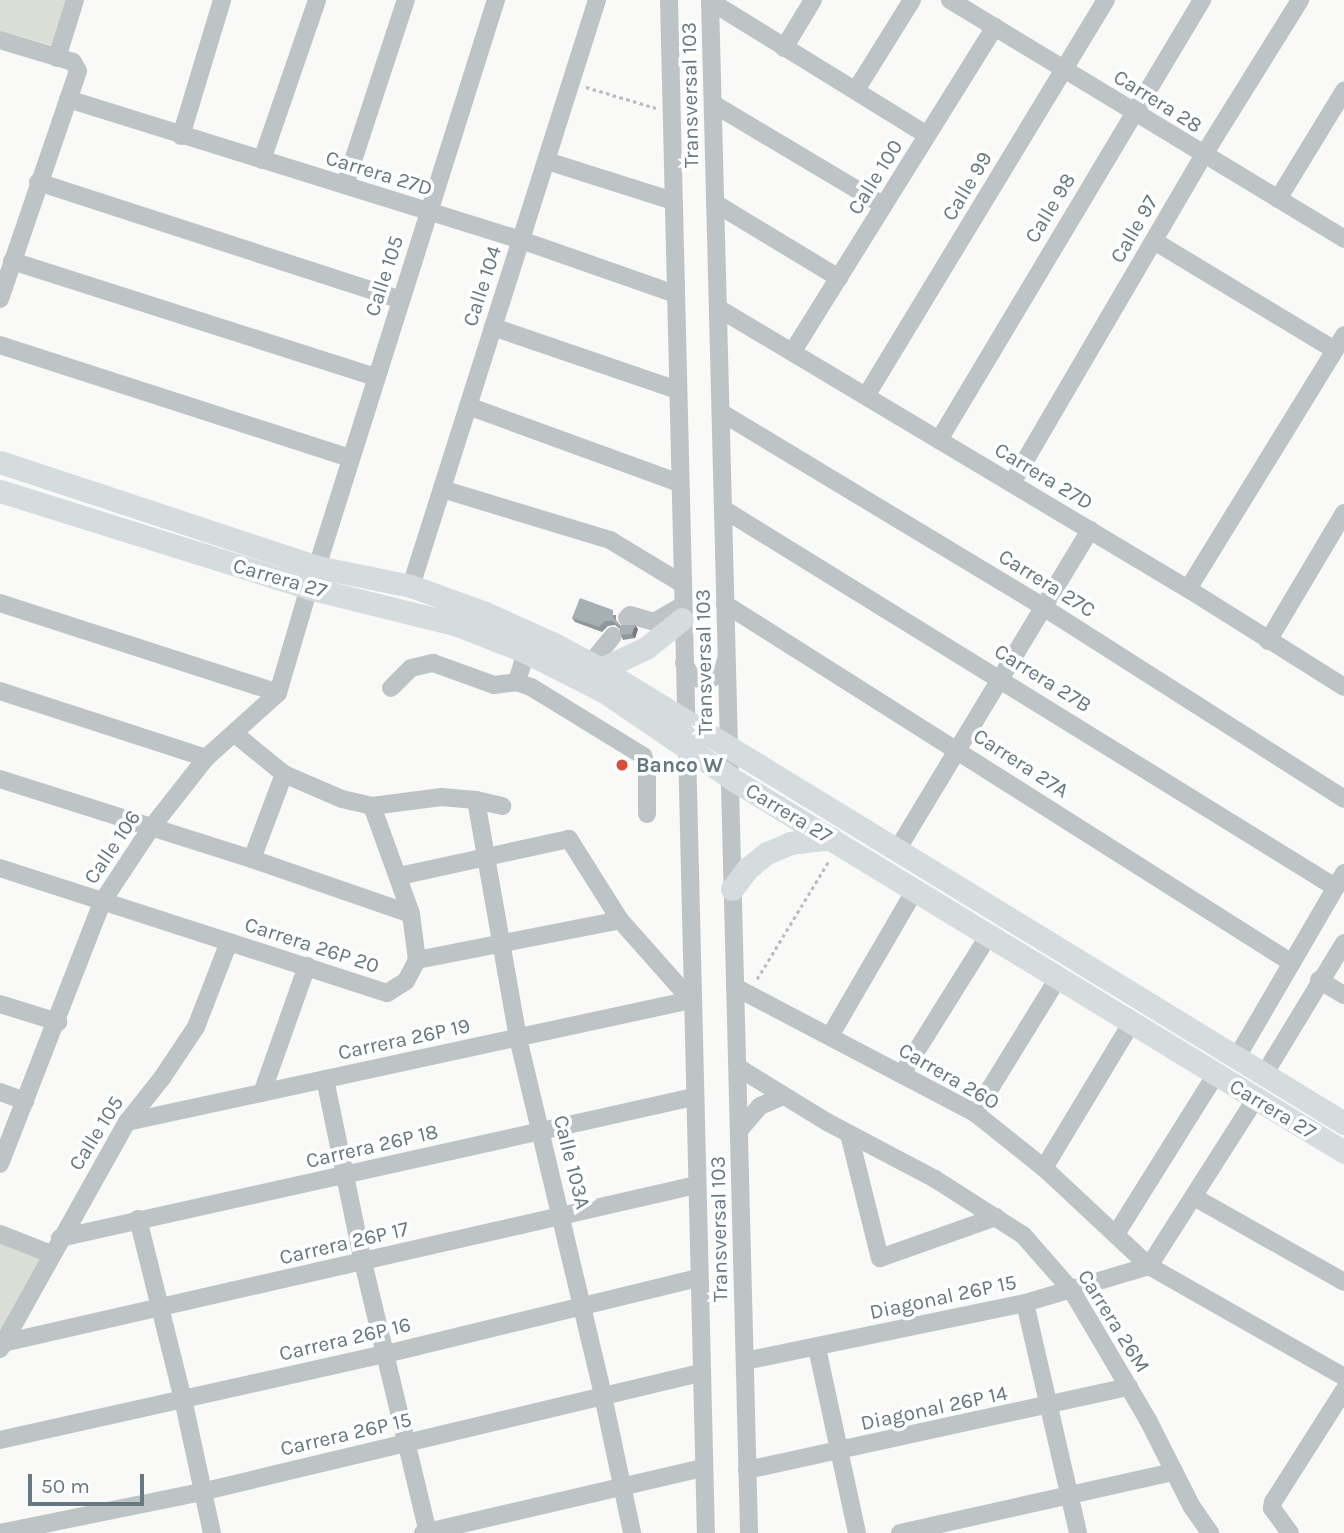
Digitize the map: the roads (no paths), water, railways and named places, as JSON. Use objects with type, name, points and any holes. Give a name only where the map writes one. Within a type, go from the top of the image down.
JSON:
[{"type":"main road","name":"Carrera 27","points":[[0,462],[313,578],[455,624],[526,652],[605,692],[728,776],[1344,1152]]},
{"type":"main road","name":"Carrera 27","points":[[0,491],[313,578],[411,586],[483,612],[596,666],[897,850],[1243,1048],[1270,1064],[1344,1122]]},
{"type":"main road","points":[[596,666],[646,648],[682,613]]},
{"type":"main road","points":[[732,888],[747,869],[767,853],[790,843],[835,841]]},
{"type":"street","points":[[57,58],[75,0]]},
{"type":"street","points":[[181,135],[222,0]]},
{"type":"street","points":[[262,160],[317,0]]},
{"type":"street","points":[[345,185],[406,0]]},
{"type":"street","name":"Calle 105","points":[[313,578],[496,0]]},
{"type":"street","name":"Calle 104","points":[[411,586],[597,0]]},
{"type":"street","name":"Transversal 103","points":[[669,0],[684,720],[706,1533]]},
{"type":"street","points":[[784,48],[813,0]]},
{"type":"street","points":[[856,90],[912,0]]},
{"type":"street","name":"Carrera 28","points":[[950,0],[1065,68],[1132,113],[1344,239]]},
{"type":"street","name":"Calle 99","points":[[866,397],[1106,0]]},
{"type":"street","name":"Calle 98","points":[[939,440],[1132,113],[1202,0]]},
{"type":"street","name":"Calle 97","points":[[1012,483],[1203,156],[1300,0]]},
{"type":"street","points":[[710,1],[927,135]]},
{"type":"street","name":"Transversal 103","points":[[710,1],[725,510],[728,776],[732,888],[741,991],[739,1068],[749,1533]]},
{"type":"street","name":"Calle 100","points":[[793,351],[995,27]]},
{"type":"street","points":[[0,40],[73,62],[78,71],[0,299]]},
{"type":"street","points":[[1278,199],[1344,92]]},
{"type":"street","name":"Carrera 27D","points":[[68,99],[521,240],[675,294]]},
{"type":"street","points":[[715,105],[883,205]]},
{"type":"street","points":[[547,161],[673,201]]},
{"type":"street","points":[[38,182],[401,300]]},
{"type":"street","points":[[715,203],[839,278]]},
{"type":"street","points":[[1154,241],[1340,343],[1188,589]]},
{"type":"street","points":[[12,261],[375,377]]},
{"type":"street","name":"Carrera 27D","points":[[718,308],[1343,684]]},
{"type":"street","points":[[493,327],[677,390]]},
{"type":"street","points":[[0,345],[350,458]]},
{"type":"street","points":[[468,406],[679,483]]},
{"type":"street","name":"Carrera 27C","points":[[722,413],[1043,607],[1344,799]]},
{"type":"street","points":[[442,489],[610,540],[681,583]]},
{"type":"street","name":"Carrera 27B","points":[[725,510],[999,678],[1340,880]]},
{"type":"street","points":[[1268,641],[1344,513]]},
{"type":"street","points":[[897,850],[1090,530]]},
{"type":"street","name":"Calle 106","points":[[0,1164],[58,1022],[102,902],[151,828],[206,758],[278,693],[313,578]]},
{"type":"street","points":[[0,603],[278,693]]},
{"type":"street","name":"Carrera 27A","points":[[725,604],[1292,963]]},
{"type":"street","points":[[627,618],[630,615],[654,622],[682,613]]},
{"type":"street","points":[[596,666],[613,636]]},
{"type":"street","points":[[517,682],[526,652]]},
{"type":"street","points":[[684,663],[691,676],[705,681],[718,676],[726,660]]},
{"type":"street","points":[[391,688],[411,668],[433,663],[494,685],[517,682],[531,687],[643,756],[647,766],[647,814]]},
{"type":"street","points":[[0,691],[206,758]]},
{"type":"street","points":[[235,734],[284,774],[342,799],[372,806],[441,797],[476,800],[502,806]]},
{"type":"street","points":[[252,859],[284,774]]},
{"type":"street","points":[[0,779],[252,859],[411,915]]},
{"type":"street","name":"Calle 103A","points":[[476,800],[518,1038],[562,1215],[632,1533]]},
{"type":"street","points":[[372,806],[400,876],[411,915],[417,960],[620,920]]},
{"type":"street","points":[[400,876],[562,838],[574,842],[620,920],[691,1000]]},
{"type":"street","name":"Carrera 26P 20","points":[[0,868],[387,993],[406,981],[417,960]]},
{"type":"street","points":[[1243,1048],[1340,880]]},
{"type":"street","points":[[830,1036],[915,890]]},
{"type":"street","points":[[902,1074],[989,935]]},
{"type":"street","name":"Calle 105","points":[[1,1346],[127,1122],[162,1078],[196,1027],[229,942]]},
{"type":"street","points":[[1270,1064],[1344,943]]},
{"type":"street","points":[[262,1093],[307,966]]},
{"type":"street","points":[[975,1113],[1058,978]]},
{"type":"street","points":[[1319,980],[1344,995]]},
{"type":"street","name":"Carrera 26O","points":[[741,991],[975,1113],[1044,1168],[1149,1266],[1344,1377]]},
{"type":"street","name":"Carrera 26P 19","points":[[127,1122],[691,1000]]},
{"type":"street","points":[[0,1004],[58,1022]]},
{"type":"street","points":[[1044,1168],[1132,1022]]},
{"type":"street","name":"Carrera 26M","points":[[739,1068],[849,1134],[935,1179],[1023,1235],[1077,1290],[1174,1472],[1210,1533]]},
{"type":"street","points":[[1116,1234],[1216,1074]]},
{"type":"street","points":[[325,1079],[363,1262],[426,1533],[703,1468]]},
{"type":"street","points":[[0,1093],[25,1101]]},
{"type":"street","points":[[741,1128],[760,1106],[783,1096]]},
{"type":"street","name":"Carrera 26P 18","points":[[56,1246],[138,1219],[344,1176],[694,1097]]},
{"type":"street","points":[[1149,1266],[1256,1098]]},
{"type":"street","points":[[849,1134],[880,1258],[996,1217]]},
{"type":"street","name":"Carrera 26P 17","points":[[1,1346],[696,1185]]},
{"type":"street","points":[[1195,1197],[1344,1282]]},
{"type":"street","points":[[138,1219],[183,1399],[212,1533]]},
{"type":"street","points":[[0,1234],[56,1246]]},
{"type":"street","name":"Diagonal 26P 15","points":[[744,1361],[1025,1303],[1077,1290],[1149,1266]]},
{"type":"street","name":"Carrera 26P 16","points":[[0,1440],[386,1354],[698,1278]]},
{"type":"street","points":[[1025,1303],[1078,1533]]},
{"type":"street","points":[[817,1348],[857,1533]]},
{"type":"street","name":"Carrera 26P 15","points":[[0,1533],[201,1492],[700,1373]]},
{"type":"street","name":"Diagonal 26P 14","points":[[747,1470],[1129,1387]]},
{"type":"street","points":[[1290,1533],[1272,1508],[1273,1502],[1344,1390]]},
{"type":"street","points":[[901,1533],[1174,1472]]},
{"type":"place","name":"Banco W","points":[[622,765]]}]
